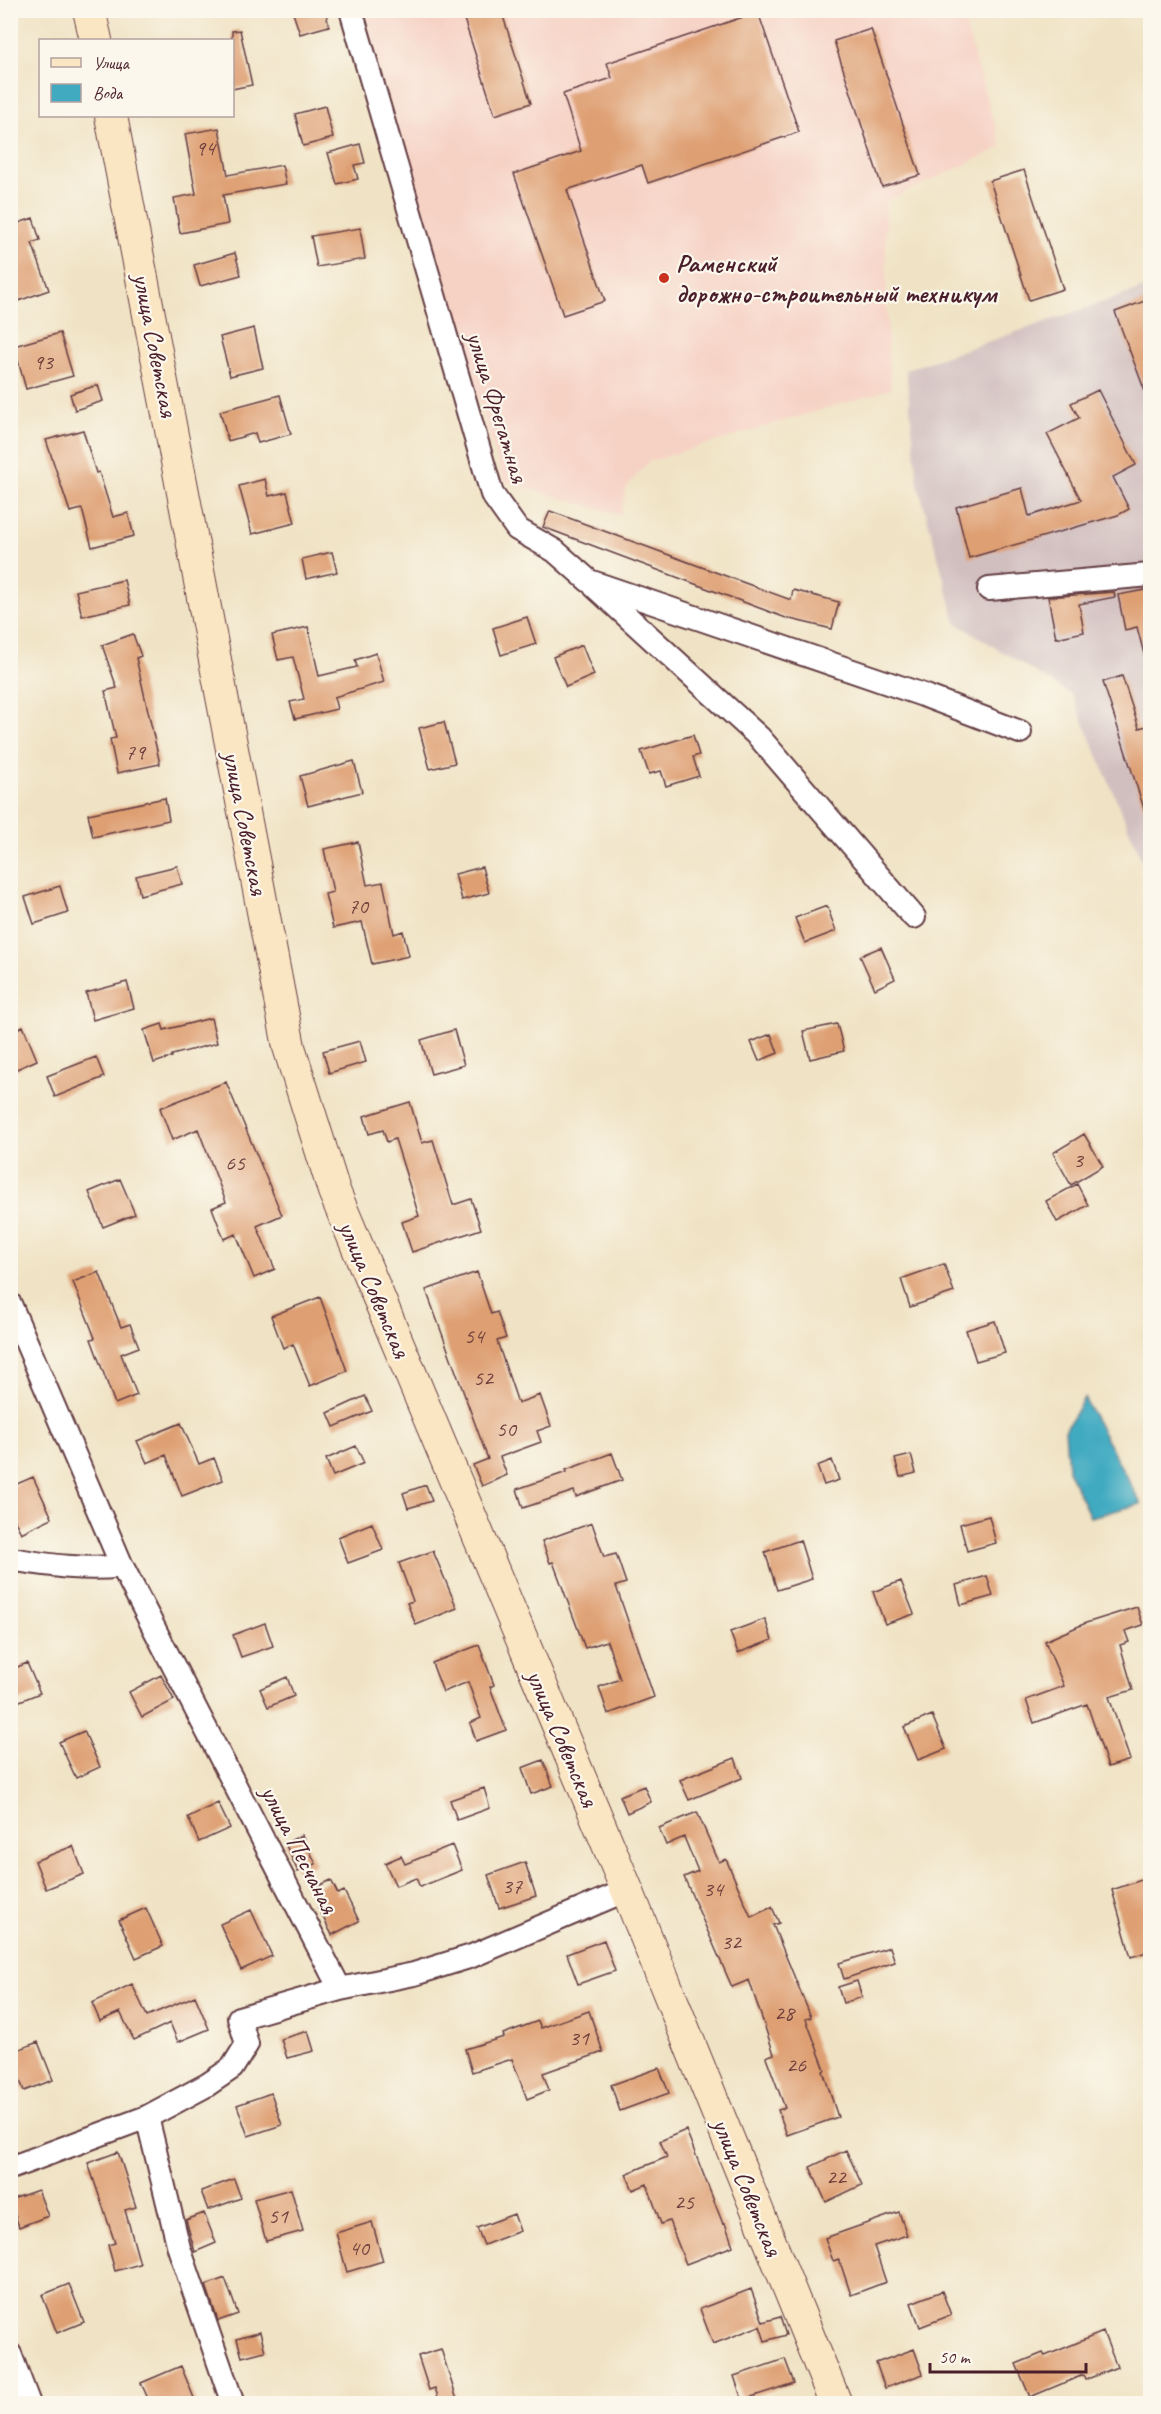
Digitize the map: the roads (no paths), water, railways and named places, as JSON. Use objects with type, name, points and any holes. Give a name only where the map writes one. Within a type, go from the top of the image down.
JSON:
[{"type":"street","points":[[89,10],[96,39]]},
{"type":"street","name":"улица Фрегатная","points":[[351,10],[492,494],[517,529],[555,551],[589,581],[923,695],[1020,732]]},
{"type":"street","name":"улица Советская","points":[[111,117],[289,1047],[334,1191],[627,1890],[836,2403]]},
{"type":"street","points":[[989,589],[1150,575]]},
{"type":"street","points":[[589,581],[759,737],[914,918]]},
{"type":"street","name":"улица Песчаная","points":[[10,1304],[122,1566],[340,1989]]},
{"type":"street","points":[[10,1568],[21,1561],[68,1567],[122,1566]]},
{"type":"street","points":[[10,2168],[147,2116],[207,2085],[232,2068],[247,2044],[239,2018],[340,1989],[414,1974],[472,1956],[627,1890]]},
{"type":"street","points":[[147,2116],[179,2248],[233,2403]]},
{"type":"street","points":[[10,2354],[29,2403]]},
{"type":"water","points":[[1084,1398],[1141,1504],[1090,1517],[1068,1470],[1065,1430]]},
{"type":"place","name":"Раменский дорожно-строительный техникум","points":[[664,278]]}]
